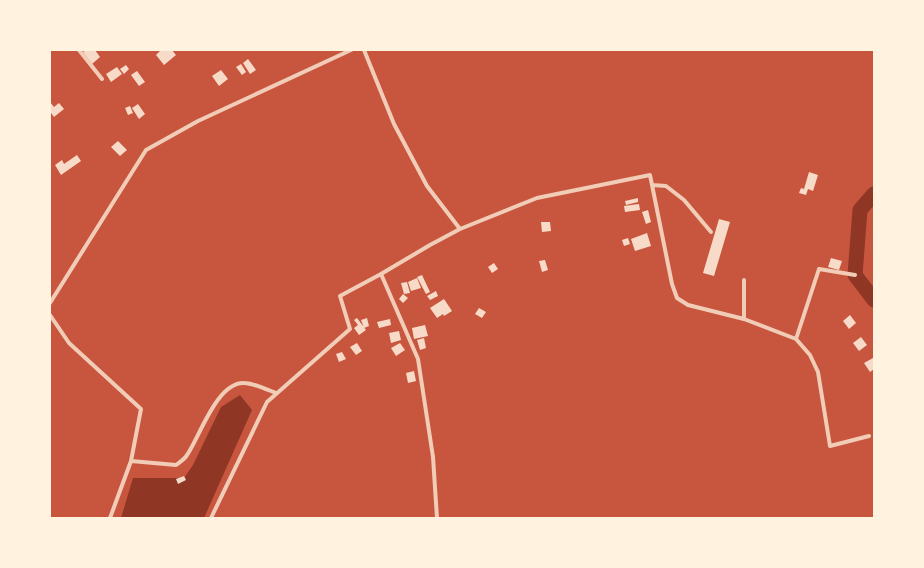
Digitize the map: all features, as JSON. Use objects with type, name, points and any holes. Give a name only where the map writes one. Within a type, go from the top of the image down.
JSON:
[{"type":"street","points":[[79,50],[102,79]]},
{"type":"street","points":[[50,303],[146,150],[198,121],[351,50]]},
{"type":"street","points":[[364,50],[394,124],[427,186],[460,229]]},
{"type":"street","points":[[211,518],[267,402],[350,329],[340,296],[460,229],[537,198],[650,175],[672,284],[677,298],[688,305],[744,318],[796,339],[810,355],[818,372],[830,446],[869,436]]},
{"type":"street","points":[[652,185],[666,186],[684,200],[711,232]]},
{"type":"street","points":[[796,339],[819,269],[855,275]]},
{"type":"street","points":[[381,274],[418,359],[433,458],[437,518]]},
{"type":"street","points":[[744,280],[744,318]]},
{"type":"street","points":[[50,315],[68,343],[141,409],[131,461],[110,518]]},
{"type":"street","points":[[131,461],[176,465],[187,456],[208,415],[224,392],[237,383],[246,383],[276,394]]},
{"type":"shaded area","points":[[240,395],[252,410],[204,518],[121,518],[133,478],[184,478],[193,465],[221,407]]},
{"type":"building","points":[[86,50],[95,50],[100,57],[92,64],[83,52]]},
{"type":"building","points":[[159,50],[172,50],[176,55],[164,65],[156,55],[160,51]]},
{"type":"building","points":[[248,59],[256,70],[250,74],[243,63]]},
{"type":"building","points":[[241,64],[246,72],[242,75],[236,67]]},
{"type":"building","points":[[126,65],[129,69],[124,74],[120,69]]},
{"type":"building","points":[[117,67],[122,74],[111,82],[106,74]]},
{"type":"building","points":[[221,70],[228,79],[219,86],[212,76]]},
{"type":"building","points":[[137,71],[145,82],[139,86],[131,75]]},
{"type":"building","points":[[50,102],[54,107],[59,103],[64,109],[54,117],[51,113],[50,114]]},
{"type":"building","points":[[138,104],[145,114],[139,119],[132,108]]},
{"type":"building","points":[[130,106],[133,113],[128,115],[125,108]]},
{"type":"building","points":[[118,141],[127,150],[120,156],[111,147]]},
{"type":"building","points":[[77,155],[81,161],[61,175],[55,165],[62,160],[64,164]]},
{"type":"building","points":[[809,172],[818,175],[813,191],[808,189],[806,195],[799,193],[801,188],[804,189]]},
{"type":"building","points":[[638,198],[638,202],[626,205],[625,201]]},
{"type":"building","points":[[639,204],[640,210],[625,212],[624,206]]},
{"type":"building","points":[[648,210],[651,222],[646,224],[642,212]]},
{"type":"building","points":[[719,219],[730,222],[714,276],[703,273]]},
{"type":"building","points":[[541,222],[550,222],[551,231],[542,232]]},
{"type":"building","points":[[647,233],[651,246],[635,251],[631,239]]},
{"type":"building","points":[[628,238],[630,244],[624,246],[622,240]]},
{"type":"building","points":[[831,258],[842,261],[839,270],[828,267]]},
{"type":"building","points":[[545,260],[548,270],[542,272],[539,261]]},
{"type":"building","points":[[494,263],[498,269],[492,273],[488,267]]},
{"type":"building","points":[[422,275],[430,292],[426,294],[417,277]]},
{"type":"building","points":[[417,278],[421,288],[411,291],[408,282]]},
{"type":"building","points":[[407,282],[410,293],[404,294],[401,283]]},
{"type":"building","points":[[436,291],[438,296],[430,300],[427,296]]},
{"type":"building","points":[[403,294],[408,298],[403,303],[399,299]]},
{"type":"building","points":[[444,299],[452,311],[437,318],[430,308]]},
{"type":"building","points":[[479,308],[486,312],[482,318],[475,314]]},
{"type":"building","points":[[850,315],[856,323],[849,329],[843,321]]},
{"type":"building","points":[[357,318],[366,330],[359,335],[354,328],[358,325],[354,320]]},
{"type":"building","points":[[367,318],[369,326],[364,328],[361,320]]},
{"type":"building","points":[[390,319],[391,325],[379,328],[377,322]]},
{"type":"building","points":[[425,325],[428,336],[414,339],[412,328]]},
{"type":"building","points":[[399,331],[401,340],[391,343],[389,333]]},
{"type":"building","points":[[861,337],[867,345],[859,351],[853,343]]},
{"type":"building","points":[[424,338],[426,348],[420,350],[417,340]]},
{"type":"building","points":[[357,343],[362,351],[356,355],[350,347]]},
{"type":"building","points":[[400,343],[405,350],[396,356],[391,348]]},
{"type":"building","points":[[342,352],[346,359],[339,362],[336,354]]},
{"type":"building","points":[[873,358],[874,369],[870,372],[864,363]]},
{"type":"building","points":[[414,371],[416,381],[408,383],[406,373]]},
{"type":"building","points":[[184,476],[186,480],[178,484],[176,479]]},
{"type":"waterway","points":[[874,194],[860,210],[855,275],[874,300]]}]
